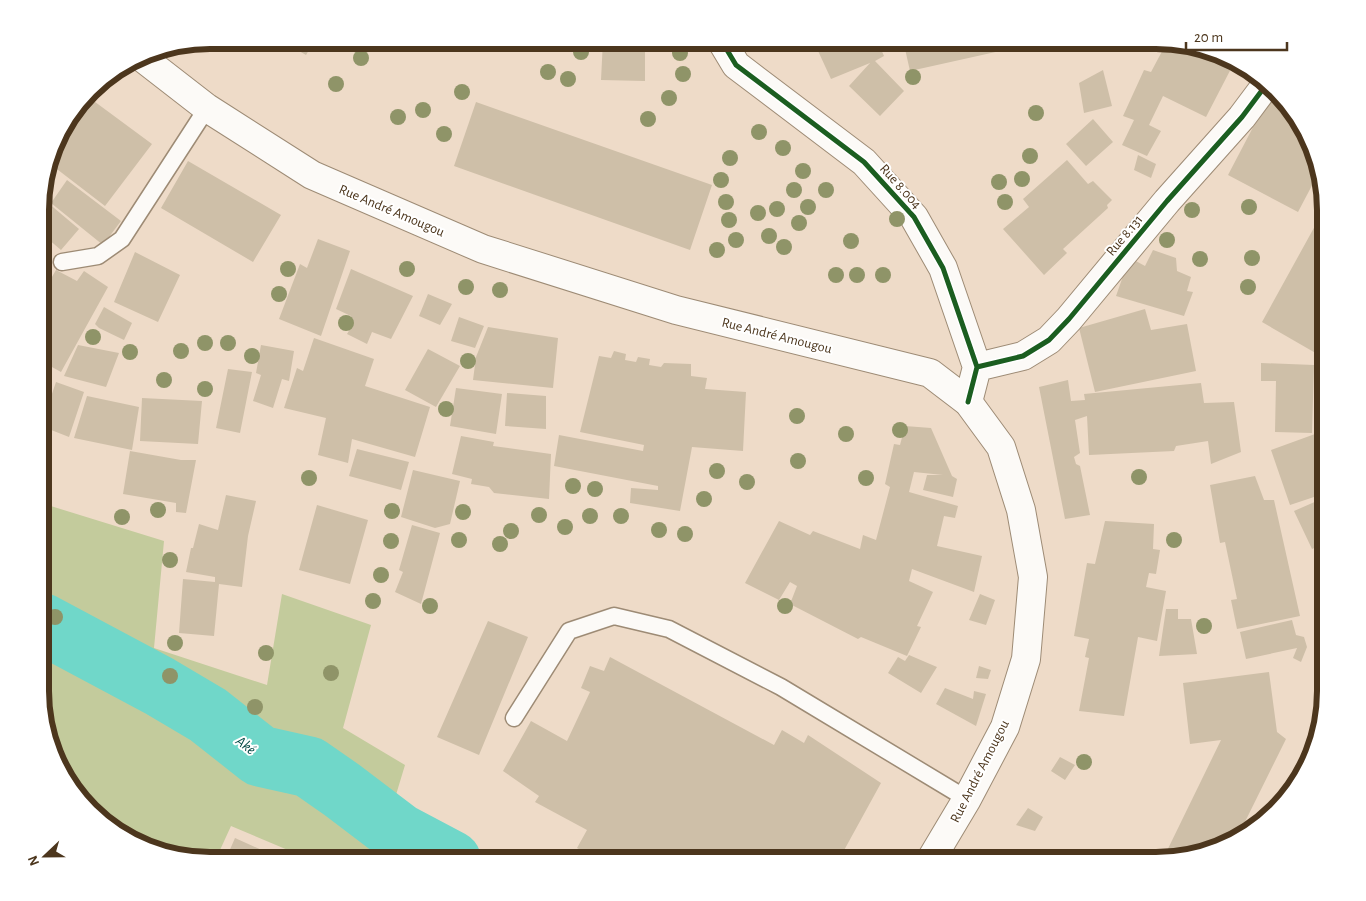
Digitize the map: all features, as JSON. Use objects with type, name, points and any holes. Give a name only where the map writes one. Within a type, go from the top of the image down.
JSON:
[{"type":"main road","name":"Rue 8.004","points":[[726,49],[736,65],[864,162],[914,217],[943,268],[977,368]]},
{"type":"main road","name":"Rue André Amougou","points":[[147,61],[207,108],[312,175],[483,249],[676,310],[930,374],[968,402],[1001,447],[1022,510],[1032,578],[1026,659],[1004,727],[967,799],[935,852]]},
{"type":"main road","name":"Rue 8.131","points":[[977,368],[1023,356],[1049,340],[1069,319],[1167,201],[1242,117],[1263,89]]},
{"type":"main road","points":[[968,402],[977,368]]},
{"type":"lane","points":[[62,262],[98,256],[122,239],[207,108]]},
{"type":"lane","points":[[514,718],[568,631],[614,616],[669,629],[781,687],[967,799]]},
{"type":"green space","points":[[49,505],[164,541],[154,648],[267,685],[282,594],[371,625],[343,728],[405,765],[379,852],[293,852],[231,826],[219,852],[199,852],[158,844],[138,836],[112,819],[82,789],[65,763],[57,743],[50,713]]},
{"type":"building","points":[[296,49],[310,49],[306,55]]},
{"type":"building","points":[[603,49],[645,49],[645,81],[601,80]]},
{"type":"building","points":[[817,49],[881,49],[884,56],[875,61],[904,91],[880,116],[849,86],[870,63],[831,79]]},
{"type":"building","points":[[905,49],[1009,49],[910,71]]},
{"type":"building","points":[[1163,49],[1208,57],[1232,67],[1206,117],[1163,96],[1149,125],[1161,131],[1147,156],[1122,145],[1134,120],[1123,116],[1144,70],[1151,72]]},
{"type":"building","points":[[1103,70],[1112,106],[1084,113],[1079,83]]},
{"type":"building","points":[[1270,96],[1296,129],[1305,148],[1314,181],[1298,212],[1228,175]]},
{"type":"building","points":[[92,100],[152,144],[105,206],[55,167],[70,129]]},
{"type":"building","points":[[476,102],[712,185],[690,250],[454,166]]},
{"type":"building","points":[[1093,119],[1113,142],[1086,166],[1066,144]]},
{"type":"building","points":[[1138,155],[1156,164],[1151,178],[1134,170]]},
{"type":"building","points":[[1067,160],[1088,184],[1093,181],[1112,200],[1107,205],[1108,208],[1063,249],[1067,253],[1044,275],[1003,229],[1029,207],[1023,199]]},
{"type":"building","points":[[188,161],[281,215],[253,262],[161,208]]},
{"type":"building","points":[[67,180],[121,221],[103,245],[51,203]]},
{"type":"building","points":[[49,204],[79,229],[61,250],[49,240]]},
{"type":"building","points":[[1317,222],[1317,354],[1262,322]]},
{"type":"building","points":[[318,239],[350,251],[321,336],[279,319],[300,264],[307,268]]},
{"type":"building","points":[[1153,250],[1176,258],[1177,271],[1191,277],[1187,291],[1193,292],[1184,316],[1116,296],[1128,262],[1134,260],[1145,266]]},
{"type":"building","points":[[135,252],[180,275],[158,322],[114,302]]},
{"type":"building","points":[[351,269],[413,296],[391,339],[372,332],[367,344],[347,334],[353,324],[349,322],[351,316],[336,309]]},
{"type":"building","points":[[56,270],[77,281],[84,271],[108,287],[61,372],[49,365],[49,282]]},
{"type":"building","points":[[428,294],[452,304],[440,325],[419,316]]},
{"type":"building","points":[[104,307],[132,323],[124,340],[99,328],[95,324]]},
{"type":"building","points":[[1145,309],[1151,330],[1187,324],[1196,371],[1095,392],[1079,328]]},
{"type":"building","points":[[459,317],[484,326],[475,348],[451,341]]},
{"type":"building","points":[[488,327],[558,338],[553,388],[473,380],[476,357]]},
{"type":"building","points":[[314,338],[374,359],[365,386],[430,407],[415,457],[352,439],[348,463],[318,455],[326,418],[284,408],[297,368],[303,371]]},
{"type":"building","points":[[78,345],[119,353],[106,387],[64,376]]},
{"type":"building","points":[[261,345],[294,351],[289,381],[282,379],[273,408],[253,401],[261,375],[256,373]]},
{"type":"building","points":[[428,349],[460,366],[436,407],[405,390]]},
{"type":"building","points":[[614,351],[626,354],[625,360],[636,362],[638,357],[650,359],[649,365],[661,367],[664,363],[691,364],[691,376],[707,378],[705,389],[746,392],[743,451],[692,447],[680,511],[630,503],[631,488],[658,490],[658,486],[554,466],[559,435],[643,451],[644,445],[580,432],[599,356],[611,358]]},
{"type":"building","points":[[1261,363],[1314,365],[1312,433],[1275,432],[1276,381],[1261,381]]},
{"type":"building","points":[[228,369],[252,372],[240,433],[216,428]]},
{"type":"building","points":[[1068,380],[1071,401],[1085,400],[1084,394],[1201,383],[1204,403],[1234,402],[1241,452],[1211,464],[1208,441],[1176,446],[1174,451],[1089,455],[1087,416],[1075,420],[1080,453],[1074,457],[1076,464],[1080,466],[1090,515],[1065,519],[1039,387]]},
{"type":"building","points":[[56,382],[84,392],[69,437],[49,429],[49,403]]},
{"type":"building","points":[[456,388],[502,394],[496,434],[450,426]]},
{"type":"building","points":[[507,393],[546,396],[546,429],[505,426]]},
{"type":"building","points":[[87,396],[139,407],[132,450],[74,438]]},
{"type":"building","points":[[142,398],[202,401],[198,444],[140,441]]},
{"type":"building","points":[[905,426],[931,428],[952,476],[957,479],[953,497],[923,490],[927,475],[943,475],[914,472],[909,492],[958,506],[955,518],[944,516],[937,546],[982,556],[974,592],[912,569],[909,581],[933,592],[917,626],[921,627],[907,656],[861,637],[858,639],[790,604],[797,586],[790,582],[779,600],[745,583],[779,521],[810,535],[813,531],[860,549],[863,535],[876,540],[890,487],[885,484],[894,444],[900,445]]},
{"type":"building","points":[[1315,434],[1317,439],[1317,496],[1290,505],[1271,450]]},
{"type":"building","points":[[461,436],[494,442],[493,446],[551,454],[549,499],[494,493],[489,487],[471,484],[472,479],[452,474]]},
{"type":"building","points":[[357,449],[409,462],[401,490],[349,476]]},
{"type":"building","points":[[130,451],[181,460],[196,460],[186,513],[176,512],[176,503],[123,494]]},
{"type":"building","points":[[413,470],[460,481],[450,524],[435,528],[401,517]]},
{"type":"building","points":[[1255,476],[1264,500],[1274,500],[1300,616],[1237,629],[1231,600],[1237,599],[1225,542],[1220,543],[1210,485]]},
{"type":"building","points":[[226,495],[256,501],[248,536],[242,587],[219,584],[214,636],[179,633],[183,579],[215,582],[215,577],[186,572],[199,524],[218,530]]},
{"type":"building","points":[[1317,501],[1317,547],[1312,549],[1294,511]]},
{"type":"building","points":[[317,505],[368,520],[350,584],[299,570]]},
{"type":"building","points":[[1105,521],[1154,524],[1153,549],[1160,550],[1156,574],[1149,573],[1146,587],[1166,591],[1157,641],[1138,637],[1124,716],[1079,711],[1089,658],[1085,657],[1089,639],[1074,636],[1087,563],[1095,564]]},
{"type":"building","points":[[412,525],[440,533],[421,604],[395,592],[403,572],[399,570]]},
{"type":"building","points":[[980,594],[995,600],[986,625],[969,620]]},
{"type":"building","points":[[1166,609],[1178,609],[1178,619],[1191,619],[1197,654],[1159,656]]},
{"type":"building","points":[[1292,620],[1296,635],[1304,637],[1307,647],[1301,662],[1293,658],[1297,648],[1246,659],[1240,632]]},
{"type":"building","points":[[488,621],[528,637],[479,755],[437,737]]},
{"type":"building","points":[[909,655],[937,667],[921,693],[888,673],[898,657],[905,661]]},
{"type":"building","points":[[610,657],[774,745],[782,730],[804,743],[808,735],[881,783],[843,852],[584,852],[577,848],[587,830],[535,802],[539,796],[503,771],[531,721],[567,741],[590,692],[581,688],[590,666],[604,671]]},
{"type":"building","points":[[979,666],[991,670],[988,679],[976,678]]},
{"type":"building","points":[[1269,672],[1277,732],[1286,739],[1242,828],[1208,844],[1166,852],[1221,740],[1190,744],[1183,683]]},
{"type":"building","points":[[945,688],[973,699],[974,691],[986,694],[976,726],[936,704]]},
{"type":"building","points":[[1060,757],[1075,765],[1065,780],[1051,771]]},
{"type":"building","points":[[1028,808],[1043,817],[1035,831],[1016,825]]},
{"type":"building","points":[[235,838],[266,852],[229,852]]},
{"type":"waterway","name":"Aké","points":[[49,627],[159,686],[208,715],[260,756],[309,767],[400,834],[434,852]]},
{"type":"cycle path","points":[[726,49],[736,65],[864,162],[914,217],[943,268],[977,367],[968,402]]},
{"type":"cycle path","points":[[977,367],[1023,356],[1049,340],[1069,319],[1167,201],[1242,117],[1263,89]]}]
